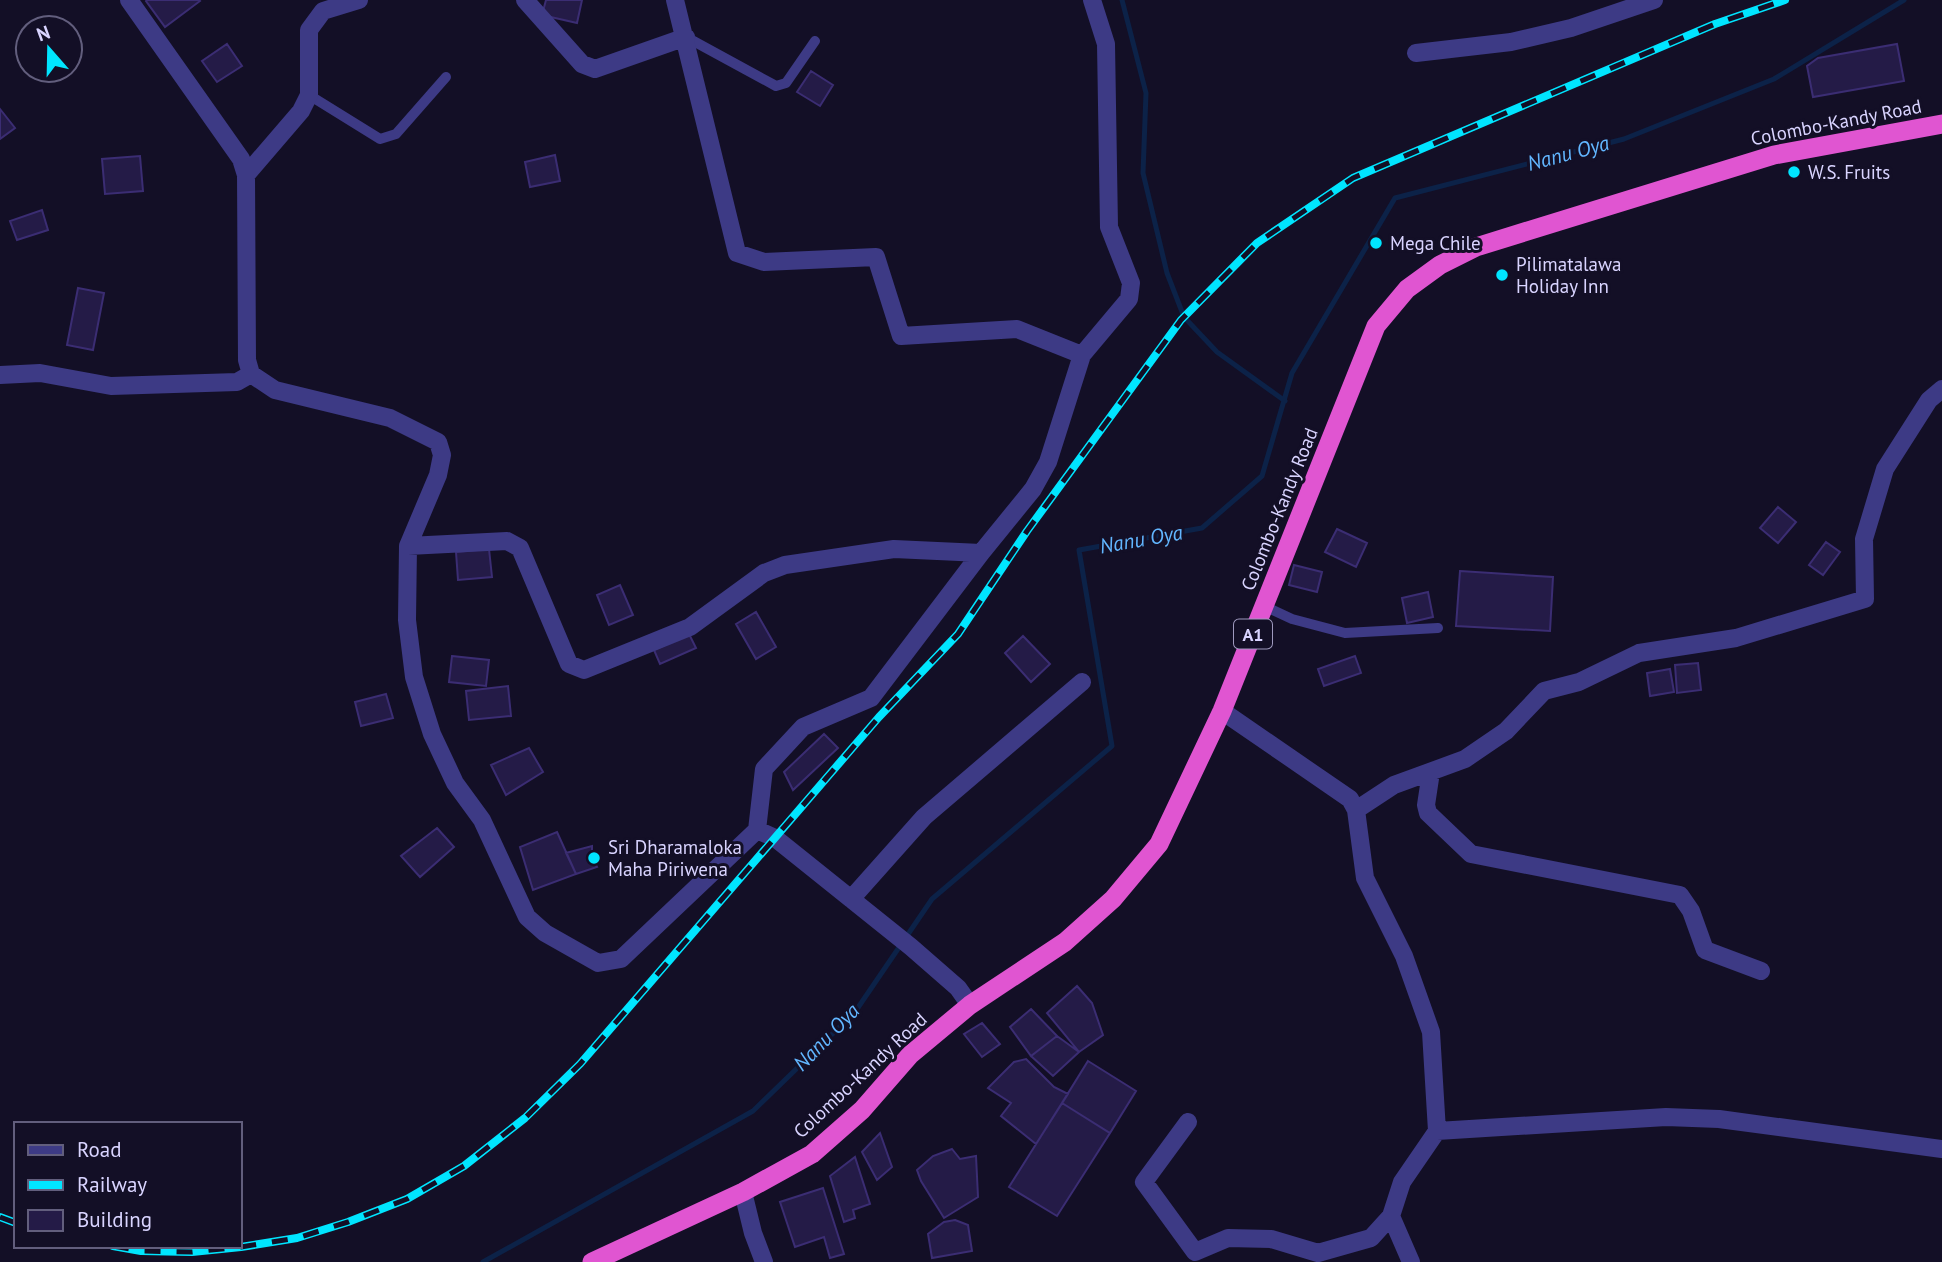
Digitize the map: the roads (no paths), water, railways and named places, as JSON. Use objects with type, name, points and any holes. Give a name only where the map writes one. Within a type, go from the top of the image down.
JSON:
[{"type":"highway","name":"Colombo-Kandy Road","points":[[592,1262],[743,1192],[812,1154],[862,1110],[910,1055],[970,1004],[1065,942],[1113,899],[1159,844],[1222,711],[1376,326],[1407,289],[1440,265],[1476,247],[1773,155],[1942,124]]},
{"type":"street","points":[[129,0],[241,159],[246,175],[247,360],[251,374],[275,390],[390,418],[438,442],[442,455],[438,475],[408,546],[407,620],[414,677],[432,734],[455,783],[482,820],[527,917],[545,933],[598,963],[621,958],[757,830],[764,769],[803,727],[871,698],[1033,489],[1048,462],[1082,355],[1129,299],[1131,283],[1110,227],[1106,44],[1092,0]]},
{"type":"street","points":[[246,175],[301,111],[309,95],[309,30],[323,10],[359,0]]},
{"type":"street","points":[[525,0],[582,64],[594,69],[686,37]]},
{"type":"street","points":[[675,0],[737,253],[764,262],[876,257],[901,335],[1017,329],[1082,355]]},
{"type":"street","points":[[1416,53],[1511,42],[1571,28],[1654,0]]},
{"type":"street","points":[[0,375],[40,373],[111,386],[237,382],[251,374]]},
{"type":"street","points":[[1356,810],[1394,785],[1465,759],[1506,730],[1544,691],[1579,682],[1639,653],[1736,638],[1866,599],[1864,539],[1885,469],[1929,400],[1942,389]]},
{"type":"street","points":[[408,546],[507,541],[520,548],[569,664],[584,670],[690,627],[764,573],[785,565],[894,549],[981,554]]},
{"type":"street","points":[[851,899],[924,817],[1082,682]]},
{"type":"street","points":[[1188,1122],[1144,1182],[1195,1252],[1228,1238],[1271,1239],[1316,1257],[1371,1238],[1391,1216],[1402,1182],[1437,1131],[1431,1032],[1404,956],[1365,878],[1356,810],[1350,799],[1222,711]]},
{"type":"street","points":[[1431,772],[1426,805],[1428,813],[1471,853],[1680,895],[1691,911],[1705,950],[1761,971]]},
{"type":"street","points":[[757,830],[775,838],[911,947],[958,988],[970,1004]]},
{"type":"street","points":[[1437,1131],[1666,1117],[1719,1119],[1942,1149]]},
{"type":"street","points":[[743,1192],[753,1233],[764,1262]]},
{"type":"street","points":[[1391,1216],[1411,1262]]},
{"type":"lane","points":[[686,37],[776,86],[786,83],[815,41]]},
{"type":"lane","points":[[309,95],[380,139],[396,134],[446,77]]},
{"type":"lane","points":[[1264,606],[1292,619],[1345,633],[1438,628]]},
{"type":"waterway","points":[[1122,0],[1146,93],[1143,173],[1167,273],[1184,317],[1217,352],[1285,401]]},
{"type":"waterway","name":"Nanu Oya","points":[[483,1262],[753,1111],[855,1012],[932,899],[1112,746],[1079,550],[1202,528],[1262,476],[1292,373],[1395,198],[1624,139],[1774,79],[1904,0]]},
{"type":"railway","points":[[242,1247],[297,1238],[407,1199],[464,1166],[525,1118],[580,1064],[879,717],[958,634],[1027,531],[1181,320],[1257,243],[1353,178],[1715,24],[1785,0]]},
{"type":"railway","points":[[0,1217],[14,1222]]},
{"type":"railway","points":[[124,1248],[192,1252],[231,1248]]},
{"type":"place","name":"W.S. Fruits","points":[[1794,172]]},
{"type":"place","name":"Mega Chile","points":[[1376,243]]},
{"type":"place","name":"Pilimatalawa Holiday Inn","points":[[1502,275]]},
{"type":"place","name":"Sri Dharamaloka Maha Piriwena","points":[[594,858]]}]
